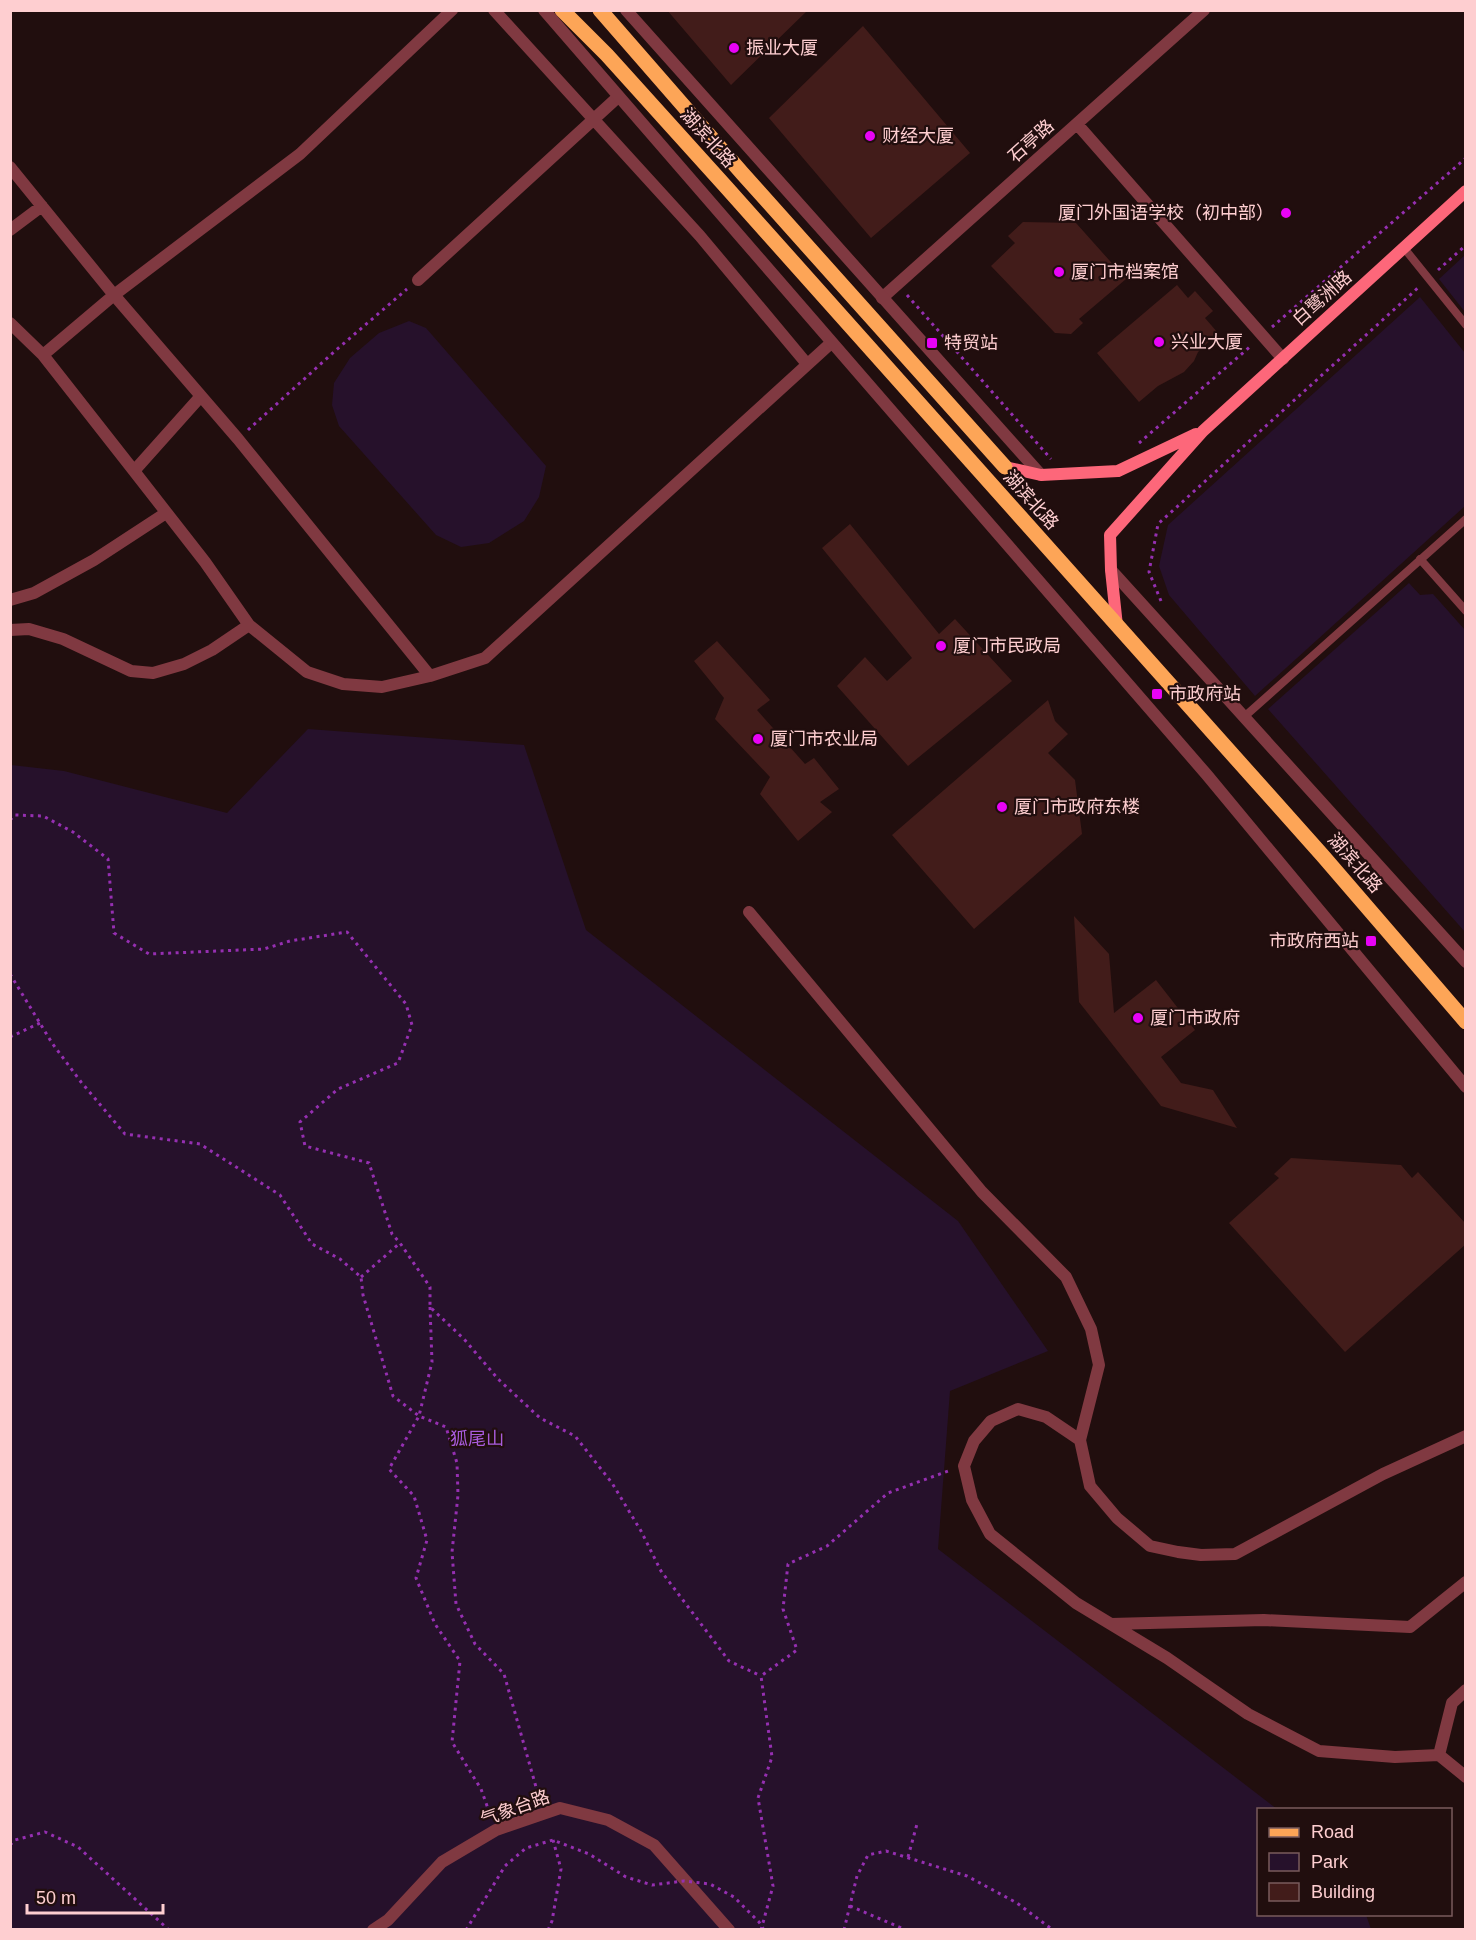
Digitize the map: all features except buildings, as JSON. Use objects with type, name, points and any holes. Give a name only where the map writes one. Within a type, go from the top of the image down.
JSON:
[{"type":"main road","name":"湖滨北路","points":[[562,10],[607,55],[719,179],[1323,856],[1466,1022]]},
{"type":"main road","name":"湖滨北路","points":[[600,10],[741,173],[1005,467]]},
{"type":"main road","name":"白鹭洲路","points":[[1117,626],[1110,535],[1203,431],[1466,191]]},
{"type":"main road","name":"白鹭洲路","points":[[1005,467],[1041,475],[1118,471],[1203,431]]},
{"type":"street","points":[[43,354],[114,296],[300,154],[452,10]]},
{"type":"street","points":[[494,10],[700,236],[807,364]]},
{"type":"street","points":[[544,10],[1207,775],[1466,1087]]},
{"type":"street","points":[[626,10],[1041,475]]},
{"type":"street","name":"石亭路","points":[[882,298],[1204,10]]},
{"type":"street","points":[[418,280],[618,97]]},
{"type":"street","points":[[1077,124],[1282,359]]},
{"type":"street","points":[[10,167],[114,296],[238,439],[430,676]]},
{"type":"street","points":[[10,230],[42,206]]},
{"type":"street","points":[[12,328],[43,354],[205,562],[249,625],[307,672],[343,684],[382,687],[430,676],[485,658],[831,343]]},
{"type":"street","points":[[134,471],[201,396]]},
{"type":"street","points":[[10,600],[34,593],[84,566],[166,513]]},
{"type":"street","points":[[1111,570],[1466,962]]},
{"type":"street","points":[[10,630],[29,629],[63,639],[132,671],[153,673],[184,664],[212,650],[249,625]]},
{"type":"street","points":[[748,912],[982,1192],[1066,1277],[1091,1329],[1099,1365],[1080,1440],[1090,1486],[1117,1518],[1150,1546],[1202,1555],[1235,1554],[1383,1474],[1466,1436]]},
{"type":"street","points":[[1080,1440],[1046,1417],[1018,1409],[991,1421],[974,1441],[964,1466],[972,1500],[990,1534],[1076,1603],[1167,1658],[1248,1714],[1320,1751],[1395,1757],[1439,1755],[1466,1777]]},
{"type":"street","points":[[1110,1624],[1264,1620],[1410,1627],[1466,1582]]},
{"type":"street","points":[[1439,1755],[1452,1703],[1466,1690]]},
{"type":"street","name":"气象台路","points":[[374,1929],[387,1920],[442,1862],[496,1830],[560,1808],[608,1820],[654,1845],[729,1929]]},
{"type":"lane","points":[[1404,248],[1466,325]]},
{"type":"lane","points":[[1244,717],[1466,519]]},
{"type":"lane","points":[[1420,559],[1466,610]]},
{"type":"path","points":[[1139,443],[1466,158]]},
{"type":"path","points":[[1161,601],[1149,572],[1158,524],[1466,244]]},
{"type":"path","points":[[238,439],[418,280]]},
{"type":"path","points":[[897,285],[1054,463]]},
{"type":"path","points":[[10,820],[15,816],[43,816],[73,832],[108,859],[114,933],[149,954],[264,949],[290,941],[347,932],[406,1004],[412,1024],[398,1063],[338,1089],[300,1122],[305,1146],[369,1163],[392,1234],[430,1287],[432,1362],[419,1416],[388,1469],[414,1496],[427,1540],[416,1578],[435,1624],[460,1662],[452,1742],[481,1789],[496,1830]]},
{"type":"path","points":[[10,974],[52,1043],[125,1134],[200,1144],[280,1195],[312,1244],[340,1259],[361,1277],[363,1295],[393,1396],[419,1416],[446,1427],[457,1462],[458,1495],[452,1552],[456,1604],[475,1644],[504,1674],[536,1787],[560,1808]]},
{"type":"path","points":[[10,1037],[39,1023]]},
{"type":"path","points":[[361,1277],[400,1243]]},
{"type":"path","points":[[430,1307],[464,1339],[498,1379],[540,1418],[575,1436],[612,1483],[661,1571],[729,1661],[761,1676]]},
{"type":"path","points":[[761,1676],[797,1650],[783,1609],[788,1564],[827,1546],[888,1493],[964,1466]]},
{"type":"path","points":[[761,1676],[772,1756],[758,1798],[773,1886],[762,1929]]},
{"type":"path","points":[[908,1857],[917,1824]]},
{"type":"path","points":[[10,1845],[15,1840],[45,1832],[78,1847],[169,1929]]},
{"type":"path","points":[[466,1929],[505,1866],[526,1848],[553,1840],[589,1854],[626,1877],[652,1885],[684,1881],[710,1884],[734,1897],[759,1922],[762,1929]]},
{"type":"path","points":[[548,1929],[552,1921],[561,1869],[553,1840]]},
{"type":"path","points":[[844,1929],[857,1876],[868,1855],[886,1851],[967,1876],[1017,1903],[1053,1929]]},
{"type":"path","points":[[850,1906],[906,1929]]},
{"type":"green space","points":[[1465,255],[1465,312],[1439,279]]},
{"type":"green space","points":[[1420,297],[1465,353],[1465,506],[1255,696],[1169,595],[1159,566],[1168,525]]},
{"type":"green space","points":[[409,321],[426,328],[546,466],[539,497],[524,521],[489,543],[461,547],[436,535],[339,426],[332,405],[334,383],[350,358],[379,333]]},
{"type":"green space","points":[[1409,583],[1420,595],[1433,594],[1465,630],[1465,932],[1268,709]]},
{"type":"green space","name":"狐尾山","points":[[308,729],[524,745],[586,930],[958,1221],[1048,1351],[950,1391],[938,1549],[1276,1808],[1257,1808],[1257,1916],[1366,1916],[1371,1929],[11,1930],[11,765],[64,771],[227,813]]},
{"type":"place","name":"振业大厦","points":[[734,48]]},
{"type":"place","name":"财经大厦","points":[[870,136]]},
{"type":"place","name":"厦门外国语学校（初中部）","points":[[1286,213]]},
{"type":"place","name":"厦门市档案馆","points":[[1059,272]]},
{"type":"place","name":"兴业大厦","points":[[1159,342]]},
{"type":"place","name":"特贸站","points":[[932,343]]},
{"type":"place","name":"厦门市民政局","points":[[941,646]]},
{"type":"place","name":"市政府站","points":[[1157,694]]},
{"type":"place","name":"厦门市农业局","points":[[758,739]]},
{"type":"place","name":"厦门市政府东楼","points":[[1002,807]]},
{"type":"place","name":"市政府西站","points":[[1371,941]]},
{"type":"place","name":"厦门市政府","points":[[1138,1018]]}]
